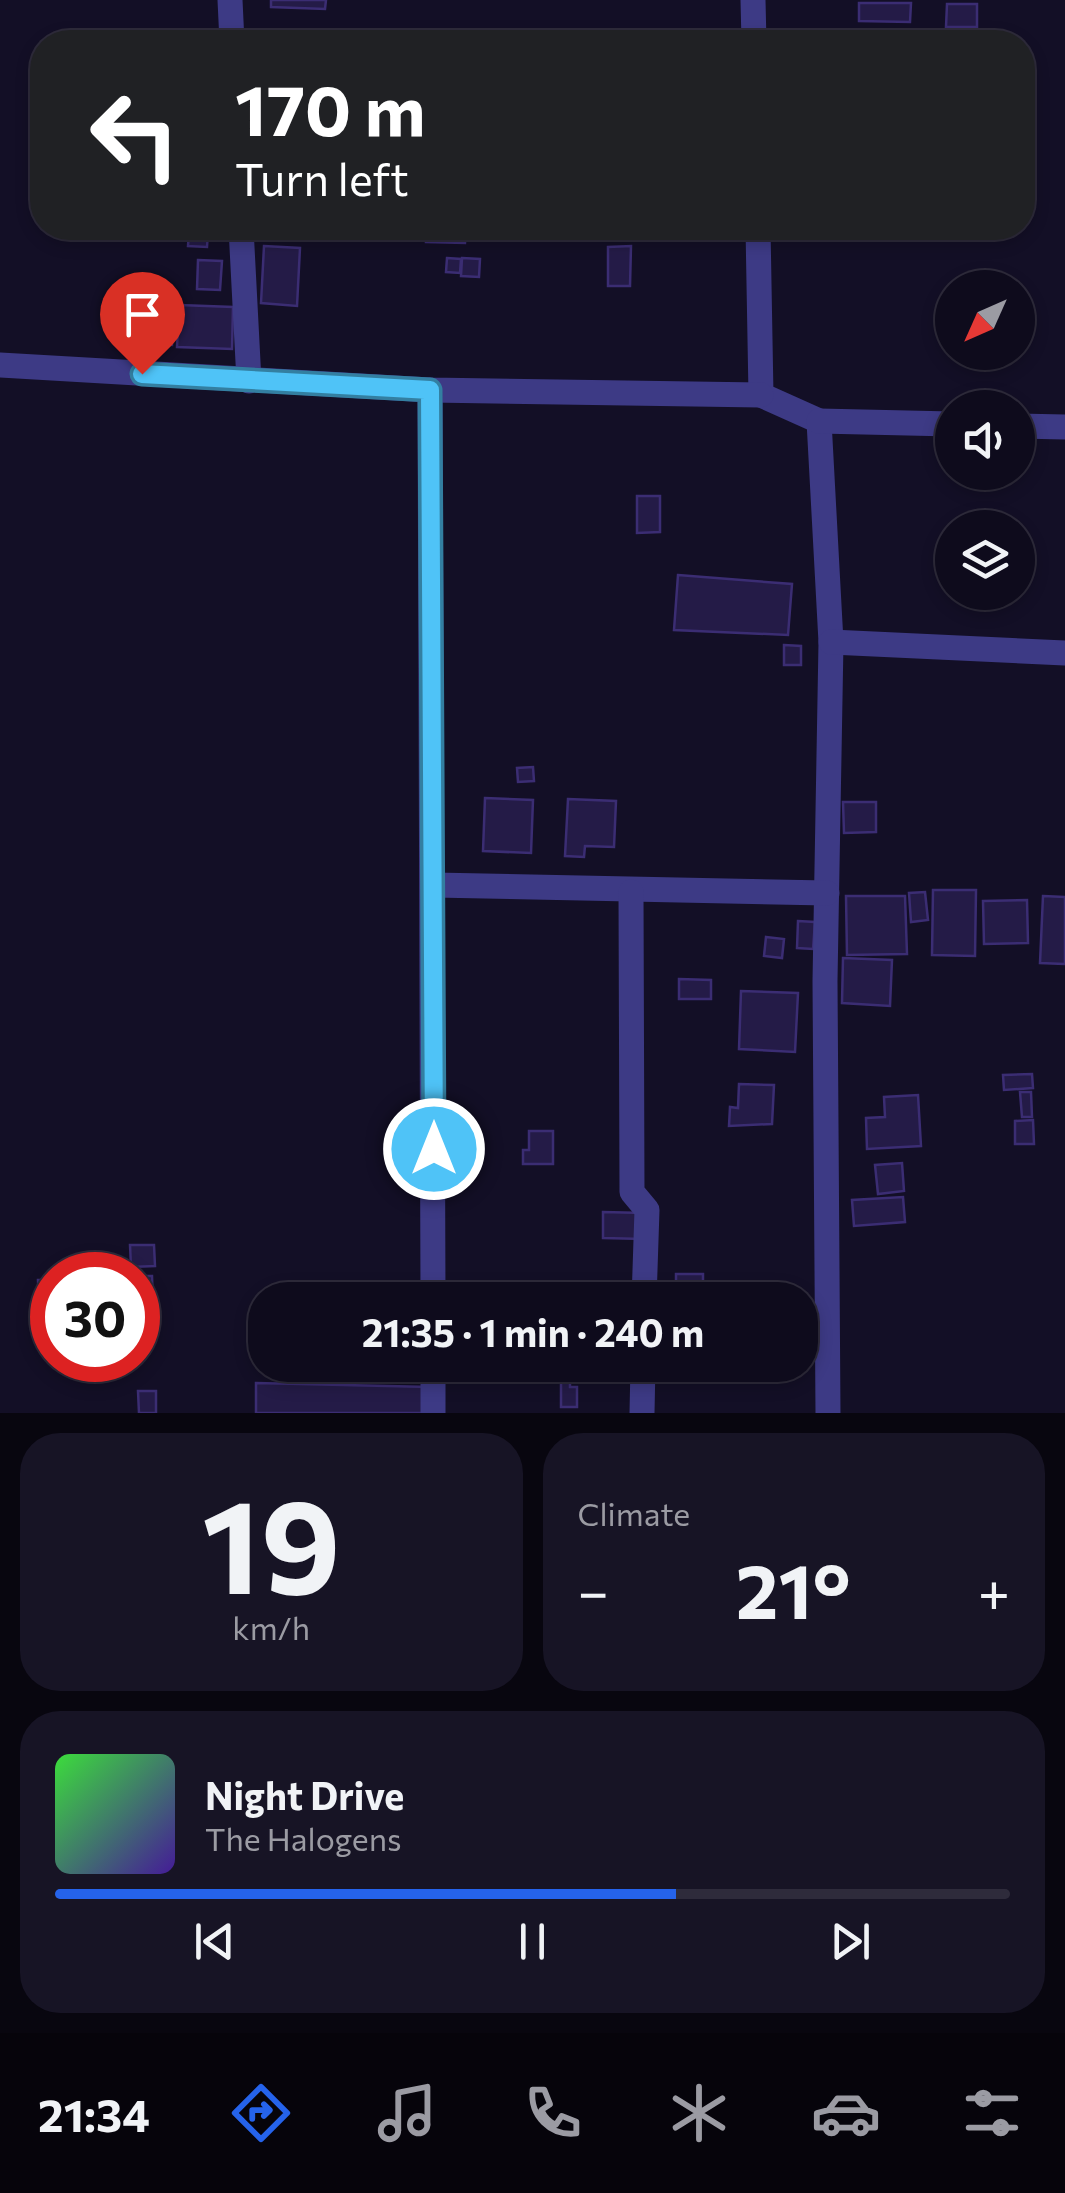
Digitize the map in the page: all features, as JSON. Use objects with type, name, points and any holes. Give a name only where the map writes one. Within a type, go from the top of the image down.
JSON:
[{"type":"street","points":[[230,0],[231,30]]},
{"type":"street","points":[[753,0],[754,30]]},
{"type":"street","points":[[242,240],[249,381]]},
{"type":"street","points":[[758,240],[761,394]]},
{"type":"street","points":[[0,365],[430,390],[761,394],[818,422],[935,424]]},
{"type":"street","points":[[430,390],[433,1282]]},
{"type":"street","points":[[818,422],[831,642],[826,893],[828,1413]]},
{"type":"street","points":[[1035,426],[1065,427]]},
{"type":"street","points":[[831,642],[1065,653]]},
{"type":"street","points":[[434,885],[826,893]]},
{"type":"street","points":[[631,892],[632,1192],[647,1210],[645,1282]]},
{"type":"street","points":[[433,1382],[434,1413]]},
{"type":"street","points":[[642,1413],[643,1382]]},
{"type":"building","points":[[271,0],[326,0],[325,9],[271,7]]},
{"type":"building","points":[[859,3],[911,3],[910,22],[859,21]]},
{"type":"building","points":[[947,4],[977,4],[977,27],[946,27]]},
{"type":"building","points":[[188,240],[207,240],[207,247],[188,246]]},
{"type":"building","points":[[426,240],[465,240],[465,243]]},
{"type":"building","points":[[264,246],[300,248],[297,306],[261,303]]},
{"type":"building","points":[[631,246],[630,286],[608,286],[608,247]]},
{"type":"building","points":[[447,258],[461,259],[460,273],[446,272]]},
{"type":"building","points":[[462,258],[480,259],[479,277],[461,276]]},
{"type":"building","points":[[198,260],[222,261],[220,290],[197,289]]},
{"type":"building","points":[[133,299],[174,300],[172,345],[131,343]]},
{"type":"building","points":[[179,305],[233,307],[232,349],[177,347]]},
{"type":"building","points":[[637,496],[660,496],[660,532],[637,533]]},
{"type":"building","points":[[678,575],[792,584],[788,635],[674,630]]},
{"type":"building","points":[[784,645],[801,646],[801,665],[784,665]]},
{"type":"building","points":[[533,767],[534,781],[518,782],[517,768]]},
{"type":"building","points":[[485,798],[533,800],[531,853],[483,851]]},
{"type":"building","points":[[568,799],[616,801],[614,847],[585,846],[584,857],[565,856]]},
{"type":"building","points":[[843,802],[876,802],[876,832],[844,833]]},
{"type":"building","points":[[933,890],[976,890],[975,956],[932,955]]},
{"type":"building","points":[[925,892],[928,920],[911,922],[909,893]]},
{"type":"building","points":[[846,896],[905,896],[907,954],[847,955]]},
{"type":"building","points":[[1043,896],[1065,897],[1065,964],[1040,963]]},
{"type":"building","points":[[1027,900],[1028,943],[984,944],[983,901]]},
{"type":"building","points":[[798,921],[815,922],[813,949],[797,948]]},
{"type":"building","points":[[766,937],[784,939],[782,958],[764,956]]},
{"type":"building","points":[[843,958],[892,960],[890,1006],[842,1003]]},
{"type":"building","points":[[679,979],[711,980],[711,999],[679,999]]},
{"type":"building","points":[[741,991],[798,993],[795,1052],[739,1049]]},
{"type":"building","points":[[1032,1074],[1033,1088],[1004,1090],[1003,1075]]},
{"type":"building","points":[[739,1084],[774,1085],[772,1124],[729,1126],[730,1107],[738,1108]]},
{"type":"building","points":[[1020,1092],[1031,1092],[1032,1117],[1022,1117]]},
{"type":"building","points":[[918,1095],[921,1146],[867,1149],[866,1118],[885,1117],[884,1097]]},
{"type":"building","points":[[1033,1120],[1034,1144],[1015,1144],[1015,1121]]},
{"type":"building","points":[[529,1131],[553,1131],[553,1164],[523,1164],[523,1150],[529,1150]]},
{"type":"building","points":[[902,1163],[904,1191],[878,1194],[875,1165]]},
{"type":"building","points":[[903,1197],[905,1222],[854,1226],[852,1200]]},
{"type":"building","points":[[603,1212],[644,1213],[644,1239],[603,1238]]},
{"type":"building","points":[[130,1245],[154,1245],[154,1252],[130,1252]]},
{"type":"building","points":[[676,1274],[703,1274],[703,1282],[676,1282]]},
{"type":"building","points":[[561,1382],[570,1382],[570,1387],[577,1387],[577,1407],[561,1407]]},
{"type":"building","points":[[256,1383],[430,1387],[429,1413],[256,1413]]},
{"type":"building","points":[[138,1391],[156,1391],[156,1413],[139,1413]]},
{"type":"route","points":[[142,374],[430,390],[434,1149]]}]
